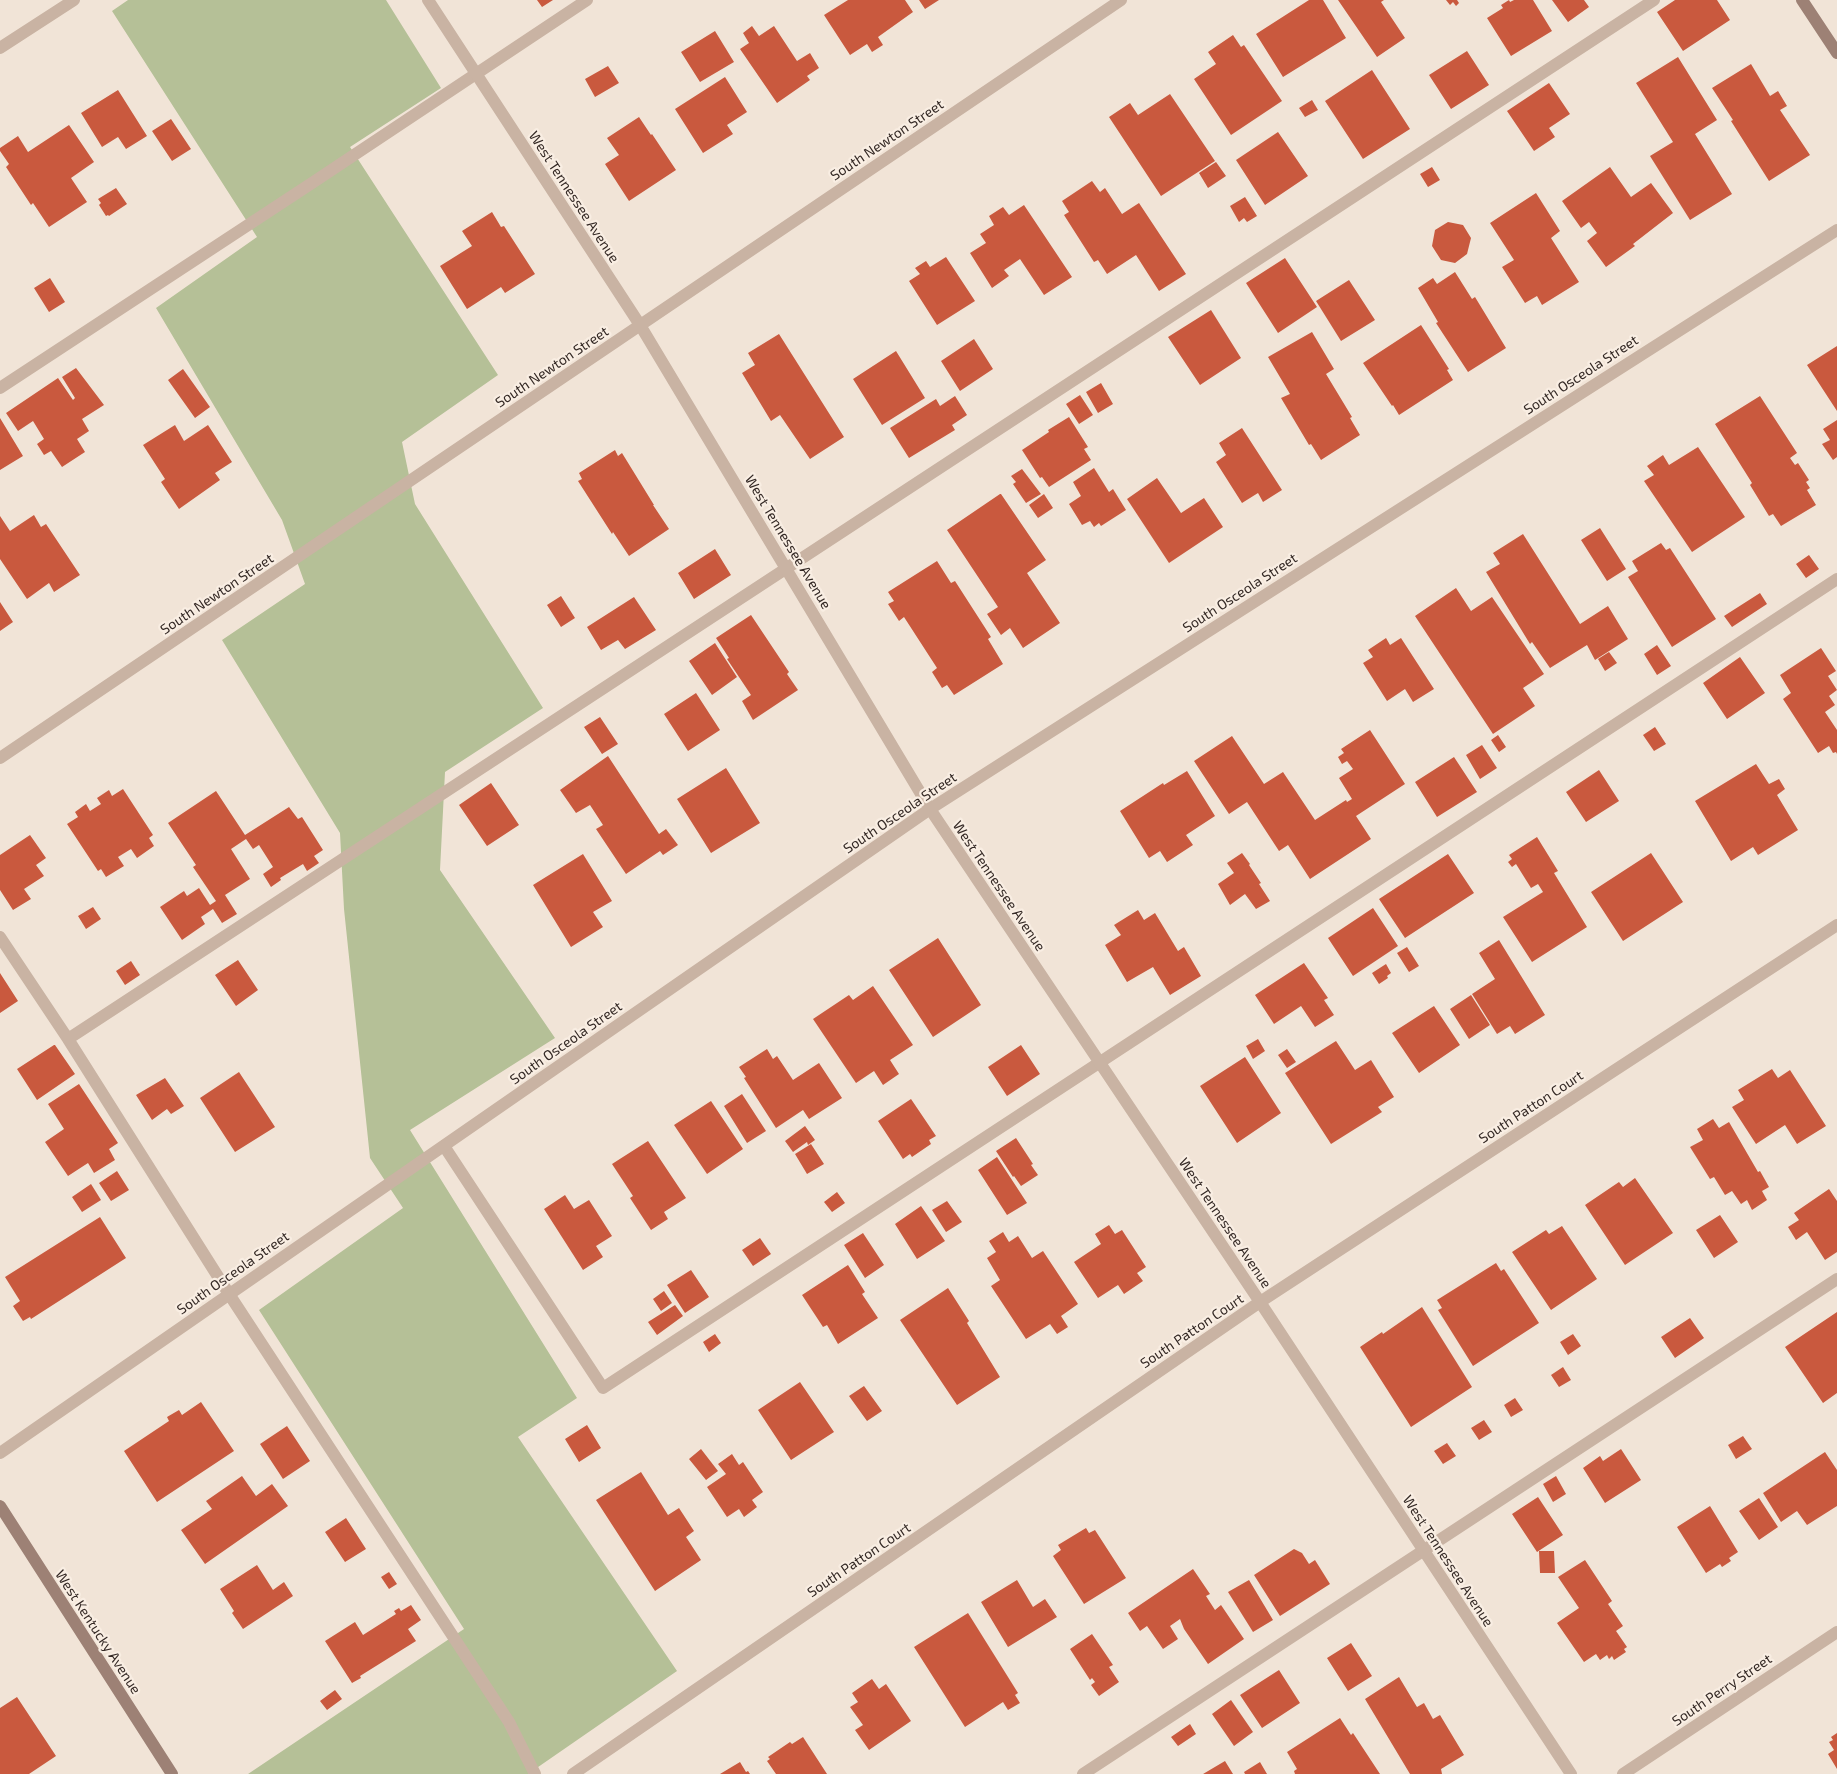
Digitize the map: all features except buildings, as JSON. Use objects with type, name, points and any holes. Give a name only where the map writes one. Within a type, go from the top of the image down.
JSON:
[{"type":"street","points":[[0,48],[74,0]]},
{"type":"street","name":"West Tennessee Avenue","points":[[428,0],[640,325],[930,809],[1260,1302],[1571,1774]]},
{"type":"street","points":[[0,388],[296,194],[586,0]]},
{"type":"street","name":"South Newton Street","points":[[0,758],[1120,0]]},
{"type":"street","points":[[68,1039],[1654,0]]},
{"type":"street","points":[[1802,0],[1837,53]]},
{"type":"street","name":"South Osceola Street","points":[[0,1453],[930,809],[1837,230]]},
{"type":"street","points":[[444,1146],[602,1388],[1837,579]]},
{"type":"street","name":"South Patton Court","points":[[574,1774],[1260,1302],[1837,925]]},
{"type":"street","points":[[0,937],[68,1039],[229,1294],[509,1722],[535,1774]]},
{"type":"street","points":[[1083,1774],[1837,1279]]},
{"type":"street","name":"West Kentucky Avenue","points":[[0,1506],[172,1774]]},
{"type":"street","name":"South Perry Street","points":[[1623,1774],[1837,1632]]},
{"type":"green space","points":[[128,0],[386,0],[441,88],[350,147],[498,375],[402,442],[415,504],[543,708],[445,772],[440,870],[555,1038],[410,1130],[577,1398],[518,1437],[677,1671],[528,1774],[248,1774],[464,1629],[259,1310],[403,1208],[370,1158],[344,909],[340,833],[222,640],[305,584],[282,520],[156,308],[257,237],[112,11]]}]
